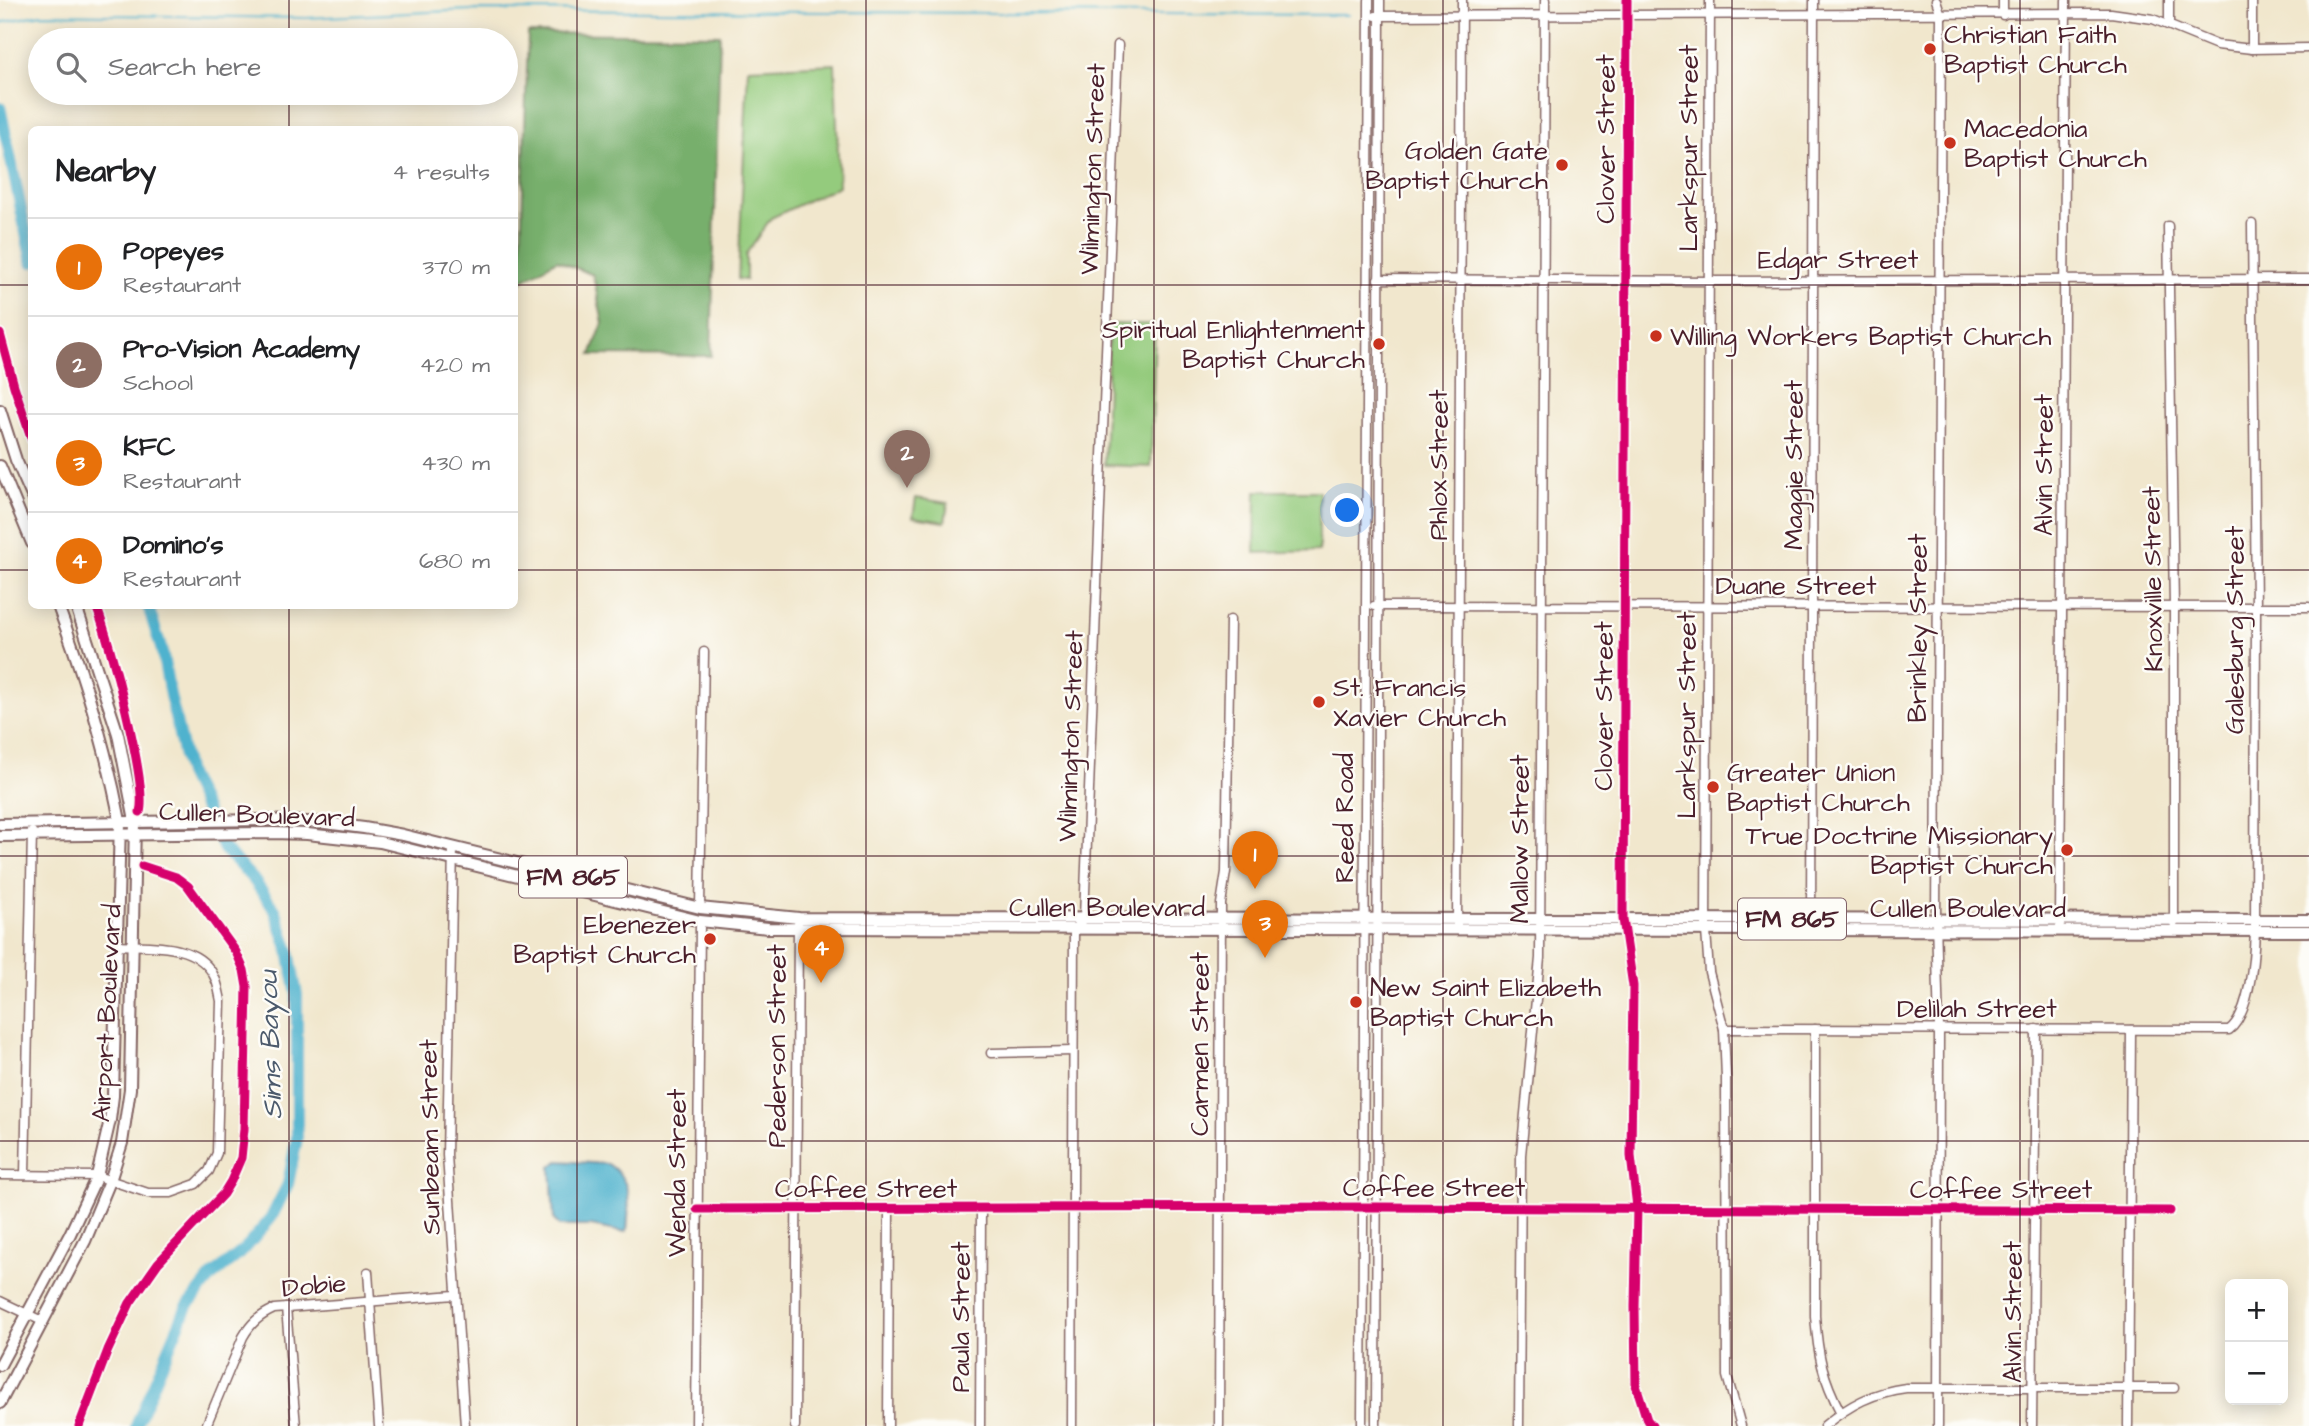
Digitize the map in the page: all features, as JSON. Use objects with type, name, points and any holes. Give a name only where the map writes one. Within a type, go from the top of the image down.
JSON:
[{"type":"main road","points":[[0,410],[28,487]]},
{"type":"main road","points":[[0,466],[28,534]]},
{"type":"main road","name":"Airport Boulevard","points":[[0,1366],[70,1234],[97,1176],[110,1119],[115,1056],[120,821],[112,778],[92,705],[59,609]]},
{"type":"main road","name":"Airport Boulevard","points":[[0,1403],[85,1241],[110,1181],[127,1121],[132,1057],[135,821],[118,734],[77,609]]},
{"type":"main road","points":[[92,705],[108,699]]},
{"type":"main road","name":"Cullen Boulevard","points":[[0,836],[32,829],[120,821],[266,820],[287,828]]},
{"type":"main road","name":"Cullen Boulevard","points":[[0,824],[32,829],[135,835],[273,833],[287,828],[364,828],[528,872],[700,908],[798,924],[889,929],[1084,918],[1221,918],[1457,925],[1540,931],[1623,925],[2255,925],[2309,920]]},
{"type":"main road","name":"Cullen Boulevard","points":[[528,872],[596,895],[700,921],[742,926],[882,918],[1074,930],[1221,931],[1365,924]]},
{"type":"main road","points":[[596,895],[600,890],[628,896],[638,893]]},
{"type":"main road","points":[[882,918],[889,929]]},
{"type":"main road","name":"Cullen Boulevard","points":[[1457,925],[1539,918],[1623,925]]},
{"type":"main road","name":"Cullen Boulevard","points":[[2255,925],[2309,931]]},
{"type":"main road","points":[[115,1056],[132,1057]]},
{"type":"street","name":"Reed Road","points":[[1362,1426],[1369,0]]},
{"type":"street","name":"Reed Road","points":[[1376,1426],[1380,0]]},
{"type":"street","name":"Phlox Street","points":[[1457,925],[1462,0]]},
{"type":"street","name":"Mallow Street","points":[[1518,1426],[1521,1155],[1535,1019],[1540,931],[1545,0]]},
{"type":"street","name":"Clover Street","points":[[1627,0],[1623,925],[1633,986],[1632,1156],[1637,1208],[1634,1307],[1636,1384],[1652,1426]]},
{"type":"street","name":"Larkspur Street","points":[[1710,0],[1706,925],[1709,972],[1724,1029],[1727,1376],[1741,1426]]},
{"type":"street","name":"Maggie Street","points":[[1811,925],[1814,0]]},
{"type":"street","name":"Brinkley Street","points":[[1936,0],[1941,15],[1936,925],[1939,1029],[1938,1426]]},
{"type":"street","points":[[2003,0],[2003,15]]},
{"type":"street","name":"Alvin Street","points":[[2060,925],[2066,0]]},
{"type":"street","points":[[2169,0],[2169,25]]},
{"type":"street","points":[[2252,0],[2252,48]]},
{"type":"street","points":[[1369,16],[2127,14],[2153,19],[2217,45],[2309,48]]},
{"type":"street","name":"Wilmington Street","points":[[1084,918],[1118,45]]},
{"type":"street","points":[[1369,92],[1379,92]]},
{"type":"street","points":[[1368,188],[1380,188]]},
{"type":"street","name":"Galesburg Street","points":[[2229,1030],[2235,1026],[2248,992],[2254,959],[2255,925],[2256,608],[2252,224]]},
{"type":"street","name":"Knoxville Street","points":[[2168,226],[2174,607],[2174,925]]},
{"type":"street","name":"Edgar Street","points":[[1368,279],[2309,279]]},
{"type":"street","points":[[1368,359],[1380,359]]},
{"type":"street","points":[[1367,436],[1380,437]]},
{"type":"street","points":[[1367,514],[1379,514]]},
{"type":"street","name":"Duane Street","points":[[1366,607],[2309,607]]},
{"type":"street","name":"Carmen Street","points":[[1219,1426],[1221,904],[1226,872],[1230,620]]},
{"type":"street","points":[[700,908],[704,652]]},
{"type":"street","points":[[1366,706],[1378,706]]},
{"type":"street","points":[[1366,806],[1377,806]]},
{"type":"street","points":[[25,1175],[32,829]]},
{"type":"street","name":"Sunbeam Street","points":[[453,853],[447,1156],[454,1295],[465,1426]]},
{"type":"street","points":[[1072,1426],[1074,930],[1084,918]]},
{"type":"street","name":"Wenda Street","points":[[696,1426],[700,921]]},
{"type":"street","name":"Pederson Street","points":[[795,1426],[798,924]]},
{"type":"street","points":[[0,1175],[97,1176],[148,1193],[171,1194],[196,1184],[209,1171],[217,1153],[221,1001],[215,977],[197,956],[175,949],[118,945]]},
{"type":"street","name":"Delilah Street","points":[[1724,1029],[2229,1030]]},
{"type":"street","points":[[1815,1029],[1815,1316],[1818,1354],[1827,1388],[1840,1413]]},
{"type":"street","name":"Alvin Street","points":[[2032,1426],[2036,1030]]},
{"type":"street","points":[[2128,1426],[2131,1030]]},
{"type":"street","points":[[1365,1042],[1376,1043]]},
{"type":"street","points":[[991,1053],[1073,1051]]},
{"type":"street","name":"Coffee Street","points":[[697,1209],[1376,1207],[2170,1211]]},
{"type":"street","name":"Paula Street","points":[[980,1426],[981,1208]]},
{"type":"street","points":[[888,1209],[888,1426]]},
{"type":"street","points":[[368,1272],[379,1426]]},
{"type":"street","name":"Dobie","points":[[209,1425],[250,1325],[260,1316],[274,1309],[454,1295]]},
{"type":"street","points":[[0,1301],[42,1321]]},
{"type":"street","points":[[286,1308],[296,1426]]},
{"type":"street","points":[[1363,1354],[1376,1354]]},
{"type":"street","points":[[1824,1426],[1862,1399],[1891,1390],[2174,1388]]},
{"type":"green space","points":[[528,33],[720,35],[711,356],[591,355],[603,323],[593,275],[557,260],[520,282]]},
{"type":"green space","points":[[835,64],[839,186],[771,218],[746,254],[746,280],[738,279],[748,68]]},
{"type":"green space","points":[[1109,324],[1155,324],[1151,467],[1104,465]]},
{"type":"green space","points":[[1256,491],[1319,491],[1319,551],[1255,553]]},
{"type":"green space","points":[[916,498],[948,503],[945,522],[913,517]]},
{"type":"water","points":[[558,1161],[608,1164],[616,1171],[628,1194],[627,1231],[591,1226],[560,1226],[554,1220],[551,1167]]},
{"type":"waterway","points":[[0,23],[41,14],[306,18],[471,10],[1349,15]]},
{"type":"waterway","name":"Sims Bayou","points":[[0,107],[28,243]]},
{"type":"waterway","name":"Sims Bayou","points":[[136,1426],[186,1308],[211,1277],[244,1250],[271,1218],[288,1184],[297,1138],[297,995],[289,951],[275,910],[253,879],[224,849],[188,774],[162,651],[149,609]]},
{"type":"cycle path","points":[[1627,0],[1623,919],[1633,986],[1631,1156],[1637,1207],[1636,1385],[1647,1420],[1652,1426]]},
{"type":"cycle path","points":[[0,334],[28,428]]},
{"type":"cycle path","points":[[97,609],[118,678],[133,743],[141,797],[140,812]]},
{"type":"cycle path","points":[[79,1426],[108,1350],[130,1303],[158,1263],[223,1194],[241,1158],[247,987],[244,970],[236,952],[188,886],[176,877],[142,866]]},
{"type":"cycle path","points":[[697,1209],[1376,1207],[2170,1211]]},
{"type":"place","name":"Christian Faith Baptist Church","points":[[1930,49]]},
{"type":"place","name":"Macedonia Baptist Church","points":[[1950,143]]},
{"type":"place","name":"Golden Gate Baptist Church","points":[[1562,165]]},
{"type":"place","name":"Willing Workers Baptist Church","points":[[1656,336]]},
{"type":"place","name":"Spiritual Enlightenment Baptist Church","points":[[1379,344]]},
{"type":"place","name":"Pro-Vision Academy","points":[[907,488]]},
{"type":"place","name":"St. Francis Xavier Church","points":[[1319,702]]},
{"type":"place","name":"Greater Union Baptist Church","points":[[1713,787]]},
{"type":"place","name":"True Doctrine Missionary Baptist Church","points":[[2067,850]]},
{"type":"place","name":"Popeyes","points":[[1255,889]]},
{"type":"place","name":"Ebenezer Baptist Church","points":[[710,939]]},
{"type":"place","name":"KFC","points":[[1265,958]]},
{"type":"place","name":"Domino's","points":[[821,983]]},
{"type":"place","name":"New Saint Elizabeth Baptist Church","points":[[1356,1002]]}]
